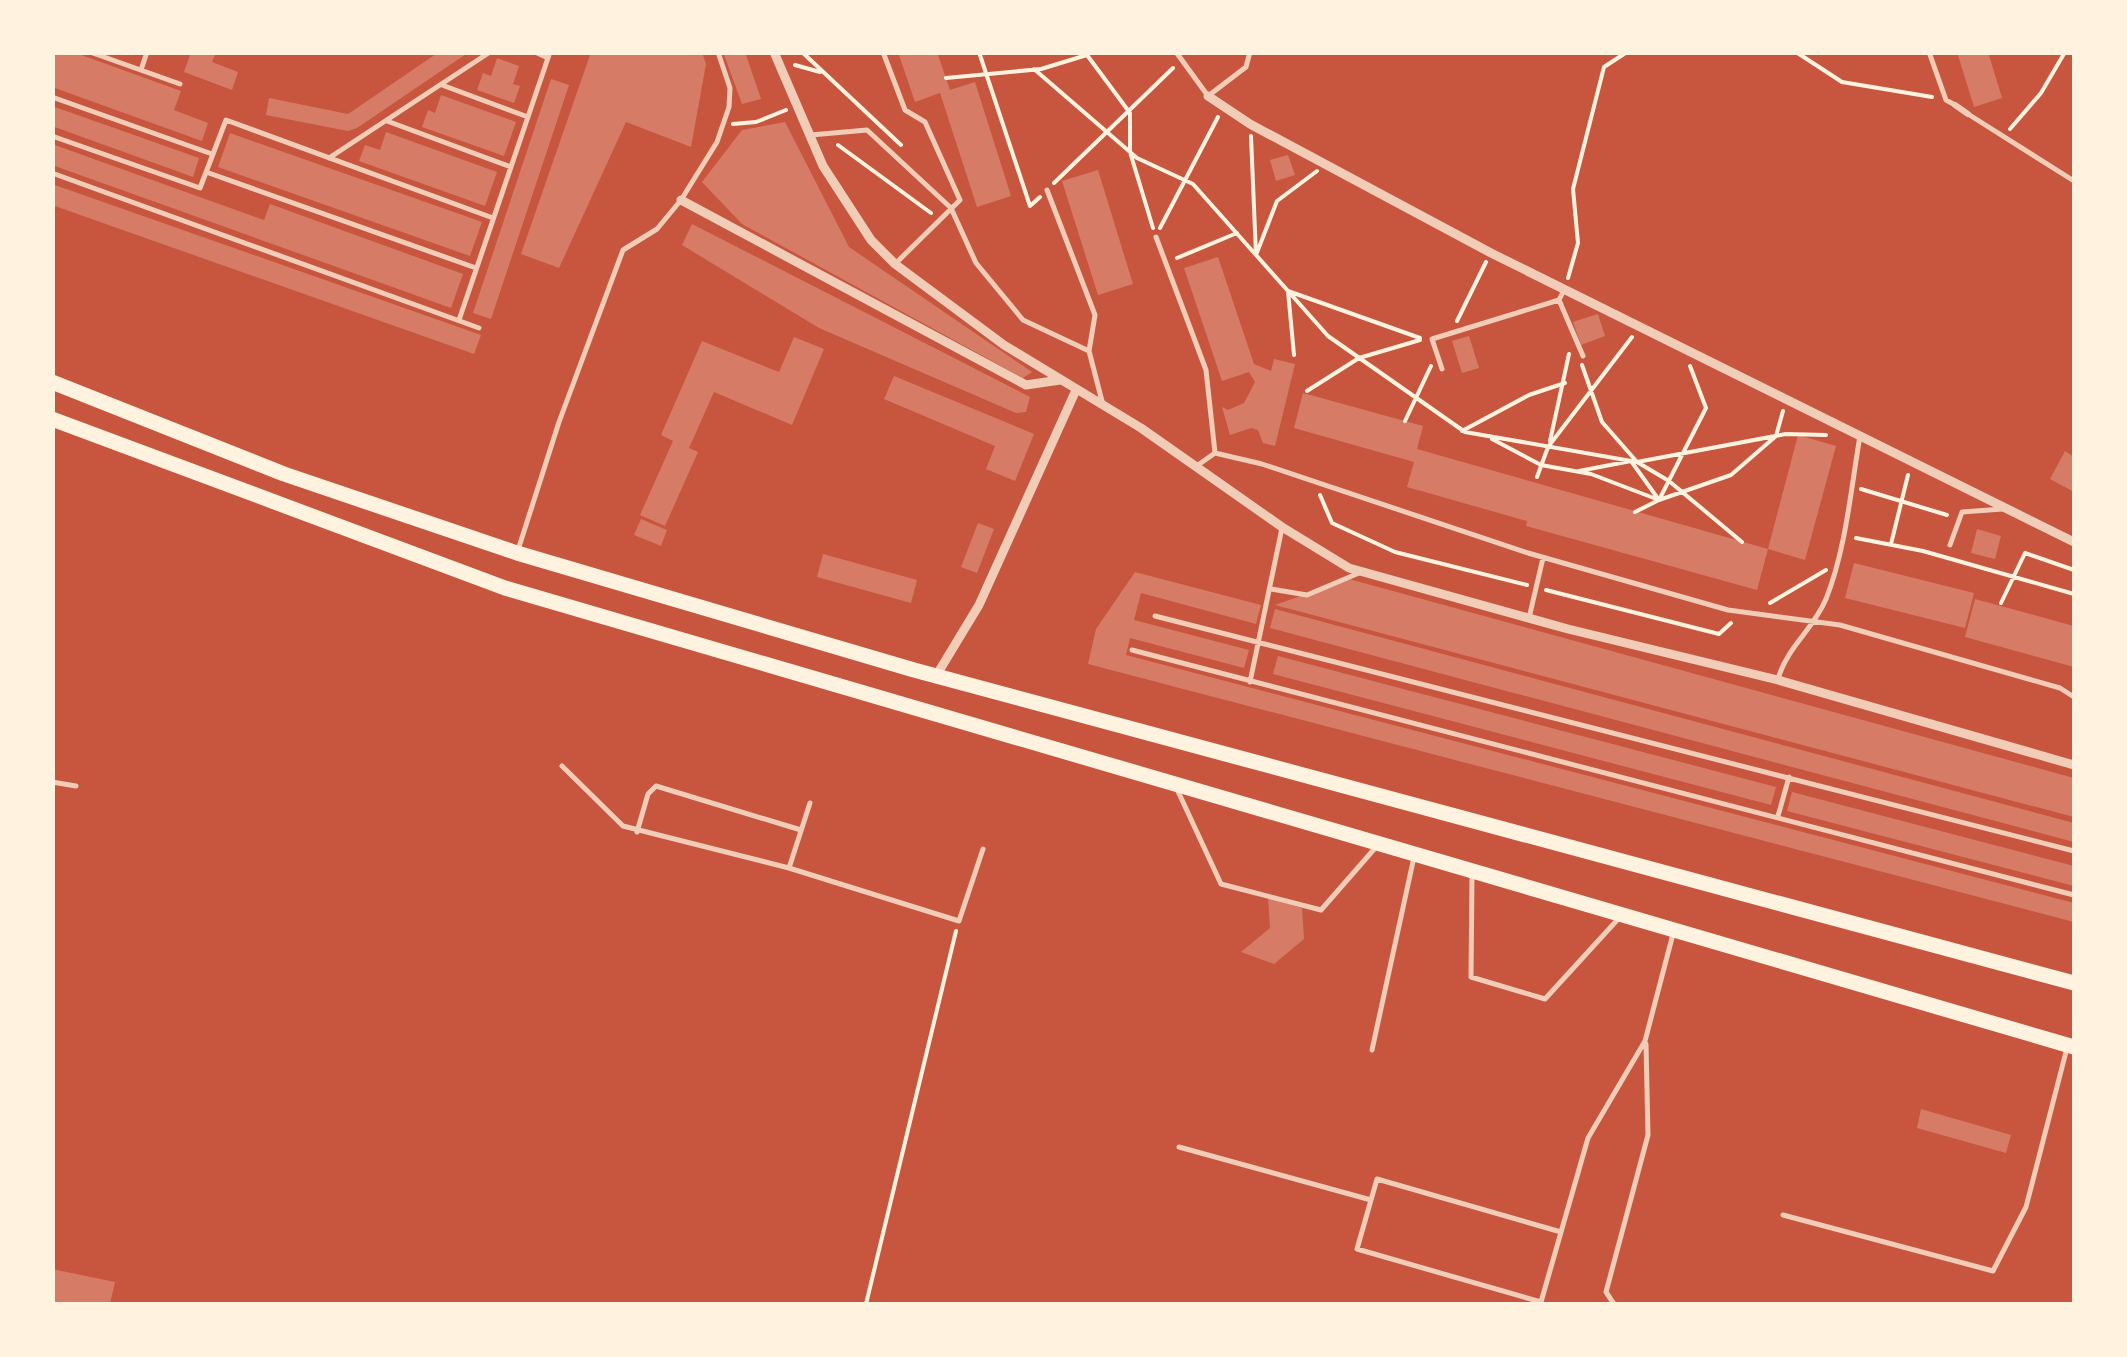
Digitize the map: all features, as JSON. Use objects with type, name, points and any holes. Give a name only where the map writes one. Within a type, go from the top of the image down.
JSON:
[{"type":"highway","points":[[52,382],[284,474],[516,553],[936,676],[2074,983]]},
{"type":"highway","points":[[52,419],[505,588],[2071,1046]]},
{"type":"street","points":[[776,57],[808,136],[871,240],[895,264],[990,335],[1196,466],[1282,527],[1362,572],[1778,680],[2074,765]]},
{"type":"street","points":[[1208,96],[1250,124],[1491,253],[1642,324],[2074,542]]},
{"type":"street","points":[[1955,106],[1968,114]]},
{"type":"street","points":[[681,200],[1026,386],[1060,380]]},
{"type":"street","points":[[936,676],[979,605],[1076,390]]},
{"type":"lane","points":[[90,52],[180,84]]},
{"type":"lane","points":[[141,70],[147,52]]},
{"type":"lane","points":[[329,158],[490,52]]},
{"type":"lane","points":[[459,320],[549,55],[535,52]]},
{"type":"lane","points":[[516,553],[558,422],[623,250],[657,229],[681,200],[722,128],[730,88],[718,52]]},
{"type":"lane","points":[[883,52],[905,110],[925,122],[960,200],[895,264]]},
{"type":"lane","points":[[1176,52],[1208,96],[1246,67],[1250,52]]},
{"type":"lane","points":[[1929,52],[1946,100],[1955,106]]},
{"type":"lane","points":[[440,85],[528,117]]},
{"type":"lane","points":[[52,97],[212,154]]},
{"type":"lane","points":[[1968,114],[2074,181]]},
{"type":"lane","points":[[52,136],[200,188],[226,120],[493,218]]},
{"type":"lane","points":[[386,121],[511,166]]},
{"type":"lane","points":[[808,136],[867,130],[950,208],[976,263],[1023,320],[1088,350]]},
{"type":"lane","points":[[206,172],[476,268]]},
{"type":"lane","points":[[52,173],[479,328]]},
{"type":"lane","points":[[1047,190],[1095,315],[1088,350],[1103,405]]},
{"type":"lane","points":[[1156,237],[1206,370],[1215,453]]},
{"type":"lane","points":[[1442,369],[1432,339],[1559,300],[1565,288]]},
{"type":"lane","points":[[1559,300],[1581,355]]},
{"type":"lane","points":[[1778,680],[1784,655],[1812,625],[1827,596],[1860,436]]},
{"type":"lane","points":[[1196,466],[1215,453]]},
{"type":"lane","points":[[1215,453],[1314,481],[1543,558],[1742,613],[1812,625],[1840,625],[2060,688],[2074,697]]},
{"type":"lane","points":[[1950,545],[1962,512],[2006,508]]},
{"type":"lane","points":[[1250,682],[1282,527]]},
{"type":"lane","points":[[1529,618],[1543,558]]},
{"type":"lane","points":[[1271,588],[1307,595],[1362,572]]},
{"type":"lane","points":[[1155,616],[2074,851]]},
{"type":"lane","points":[[1132,650],[2074,895]]},
{"type":"lane","points":[[562,766],[609,815],[637,832],[789,868],[958,921],[983,849]]},
{"type":"lane","points":[[1778,816],[1789,776]]},
{"type":"lane","points":[[52,782],[76,786]]},
{"type":"lane","points":[[1175,784],[1221,884],[1321,910],[1377,846]]},
{"type":"lane","points":[[637,832],[648,794],[656,786],[801,830]]},
{"type":"lane","points":[[789,868],[810,803]]},
{"type":"lane","points":[[1372,1050],[1414,856]]},
{"type":"lane","points":[[1472,872],[1471,977],[1545,999],[1623,914]]},
{"type":"lane","points":[[1614,1304],[1606,1292],[1648,1135],[1646,1041],[1674,931]]},
{"type":"lane","points":[[1561,1232],[1377,1178],[1357,1249],[1541,1302],[1588,1138],[1646,1041]]},
{"type":"lane","points":[[1783,1215],[1994,1271],[2026,1207],[2071,1046]]},
{"type":"lane","points":[[1179,1147],[1371,1200]]},
{"type":"path","points":[[978,52],[1030,206],[1182,59]]},
{"type":"path","points":[[1091,60],[1096,52]]},
{"type":"path","points":[[1565,288],[1578,243],[1573,189],[1584,140],[1604,68],[1627,52]]},
{"type":"path","points":[[1796,52],[1842,82],[1946,100]]},
{"type":"path","points":[[2004,137],[2041,93],[2065,52]]},
{"type":"path","points":[[946,78],[1034,69],[1086,55],[1130,112],[1130,152],[1156,237]]},
{"type":"path","points":[[776,57],[824,73]]},
{"type":"path","points":[[1034,69],[1130,152],[1184,179],[1328,336],[1462,430],[1634,462],[1669,481],[1742,542]]},
{"type":"path","points":[[722,128],[782,113],[794,104]]},
{"type":"path","points":[[1156,237],[1224,107]]},
{"type":"path","points":[[1250,124],[1256,255]]},
{"type":"path","points":[[826,134],[862,166],[939,218]]},
{"type":"path","points":[[1256,255],[1278,201],[1327,164]]},
{"type":"path","points":[[1166,263],[1237,233]]},
{"type":"path","points":[[1452,330],[1491,253]]},
{"type":"path","points":[[1288,291],[1422,339]]},
{"type":"path","points":[[1288,291],[1294,355]]},
{"type":"path","points":[[1548,447],[1642,324]]},
{"type":"path","points":[[1658,500],[1706,408],[1681,344]]},
{"type":"path","points":[[1537,477],[1570,362],[1568,346]]},
{"type":"path","points":[[1405,421],[1437,353]]},
{"type":"path","points":[[1581,355],[1602,422],[1658,500]]},
{"type":"path","points":[[1462,430],[1529,394],[1565,383]]},
{"type":"path","points":[[1635,512],[1731,475],[1776,436],[1786,398]]},
{"type":"path","points":[[1488,436],[1542,465],[1577,471],[1658,500]]},
{"type":"path","points":[[1577,471],[1776,436],[1860,436]]},
{"type":"path","points":[[1891,545],[1911,461]]},
{"type":"path","points":[[1314,481],[1332,523],[1396,552],[1720,634],[1742,613]]},
{"type":"path","points":[[1851,486],[1959,518]]},
{"type":"path","points":[[1841,535],[2074,594]]},
{"type":"path","points":[[2001,602],[2024,553],[2074,570]]},
{"type":"path","points":[[1751,614],[1834,565]]},
{"type":"path","points":[[866,1304],[958,921]]},
{"type":"building","points":[[52,52],[73,52],[181,91],[174,110],[208,123],[202,141],[52,87]]},
{"type":"building","points":[[191,52],[216,52],[212,62],[238,72],[232,90],[184,72]]},
{"type":"building","points":[[439,52],[469,52],[357,128],[348,131],[266,115],[269,98],[348,114]]},
{"type":"building","points":[[591,52],[702,52],[706,64],[691,147],[626,122],[559,268],[521,254]]},
{"type":"building","points":[[723,52],[745,52],[761,99],[742,104]]},
{"type":"building","points":[[898,52],[937,52],[950,90],[975,82],[1011,196],[977,207],[940,93],[915,102]]},
{"type":"building","points":[[1957,52],[1988,52],[2002,98],[1974,107]]},
{"type":"building","points":[[497,58],[519,66],[513,84],[520,86],[514,103],[477,90],[483,73],[491,76]]},
{"type":"building","points":[[551,79],[569,85],[491,319],[473,313]]},
{"type":"building","points":[[441,95],[516,122],[504,156],[422,127],[428,110],[435,113]]},
{"type":"building","points":[[52,106],[199,158],[193,177],[52,126]]},
{"type":"building","points":[[785,122],[849,247],[1032,372],[1023,378],[742,224],[702,182],[742,130]]},
{"type":"building","points":[[386,132],[497,172],[485,206],[359,161],[365,145],[380,150]]},
{"type":"building","points":[[230,133],[482,222],[470,256],[218,167]]},
{"type":"building","points":[[52,144],[264,220],[270,204],[463,274],[451,308],[52,165]]},
{"type":"building","points":[[1288,155],[1295,175],[1276,181],[1270,160]]},
{"type":"building","points":[[1098,170],[1133,284],[1098,295],[1062,181]]},
{"type":"building","points":[[52,184],[481,335],[474,354],[52,205]]},
{"type":"building","points":[[692,224],[1030,397],[1026,412],[1016,413],[819,328],[682,245]]},
{"type":"building","points":[[1218,257],[1254,364],[1271,371],[1274,359],[1295,364],[1275,446],[1263,443],[1258,430],[1251,428],[1230,435],[1222,407],[1228,410],[1244,403],[1255,382],[1249,372],[1222,381],[1184,268]]},
{"type":"building","points":[[1598,314],[1605,336],[1581,345],[1573,322]]},
{"type":"building","points":[[1469,336],[1479,368],[1462,373],[1452,341]]},
{"type":"building","points":[[794,337],[824,349],[792,425],[714,392],[689,448],[698,452],[665,526],[640,515],[673,441],[661,435],[702,341],[779,372]]},
{"type":"building","points":[[894,376],[1034,434],[1015,481],[986,469],[995,446],[884,399]]},
{"type":"building","points":[[1303,393],[1423,426],[1417,449],[1768,549],[1757,590],[1526,526],[1527,521],[1407,487],[1414,462],[1294,428]]},
{"type":"building","points":[[1798,435],[1836,446],[1805,560],[1768,549]]},
{"type":"building","points":[[2065,451],[2074,457],[2074,492],[2050,479]]},
{"type":"building","points":[[641,519],[667,530],[661,546],[634,535]]},
{"type":"building","points":[[978,523],[994,529],[977,573],[961,567]]},
{"type":"building","points":[[1977,529],[2001,536],[1995,559],[1971,553]]},
{"type":"building","points":[[823,554],[917,580],[911,603],[817,577]]},
{"type":"building","points":[[1854,563],[1974,593],[1965,628],[1845,598]]},
{"type":"building","points":[[1135,572],[1261,605],[1256,624],[1141,593],[1134,620],[1249,650],[1244,668],[1130,638],[1126,655],[2074,903],[2074,922],[1088,664],[1096,629]]},
{"type":"building","points":[[1349,579],[2074,778],[2074,817],[1275,605]]},
{"type":"building","points":[[1975,599],[2074,626],[2074,667],[1965,637]]},
{"type":"building","points":[[1275,609],[2074,823],[2074,842],[1270,628]]},
{"type":"building","points":[[1278,656],[1776,787],[1771,805],[1273,674]]},
{"type":"building","points":[[1792,792],[2074,866],[2074,886],[1787,811]]},
{"type":"building","points":[[1268,898],[1302,908],[1304,939],[1274,964],[1241,952],[1270,928]]},
{"type":"building","points":[[1921,1109],[2011,1135],[2006,1153],[1917,1128]]},
{"type":"building","points":[[52,1269],[115,1282],[110,1304],[52,1304]]}]
